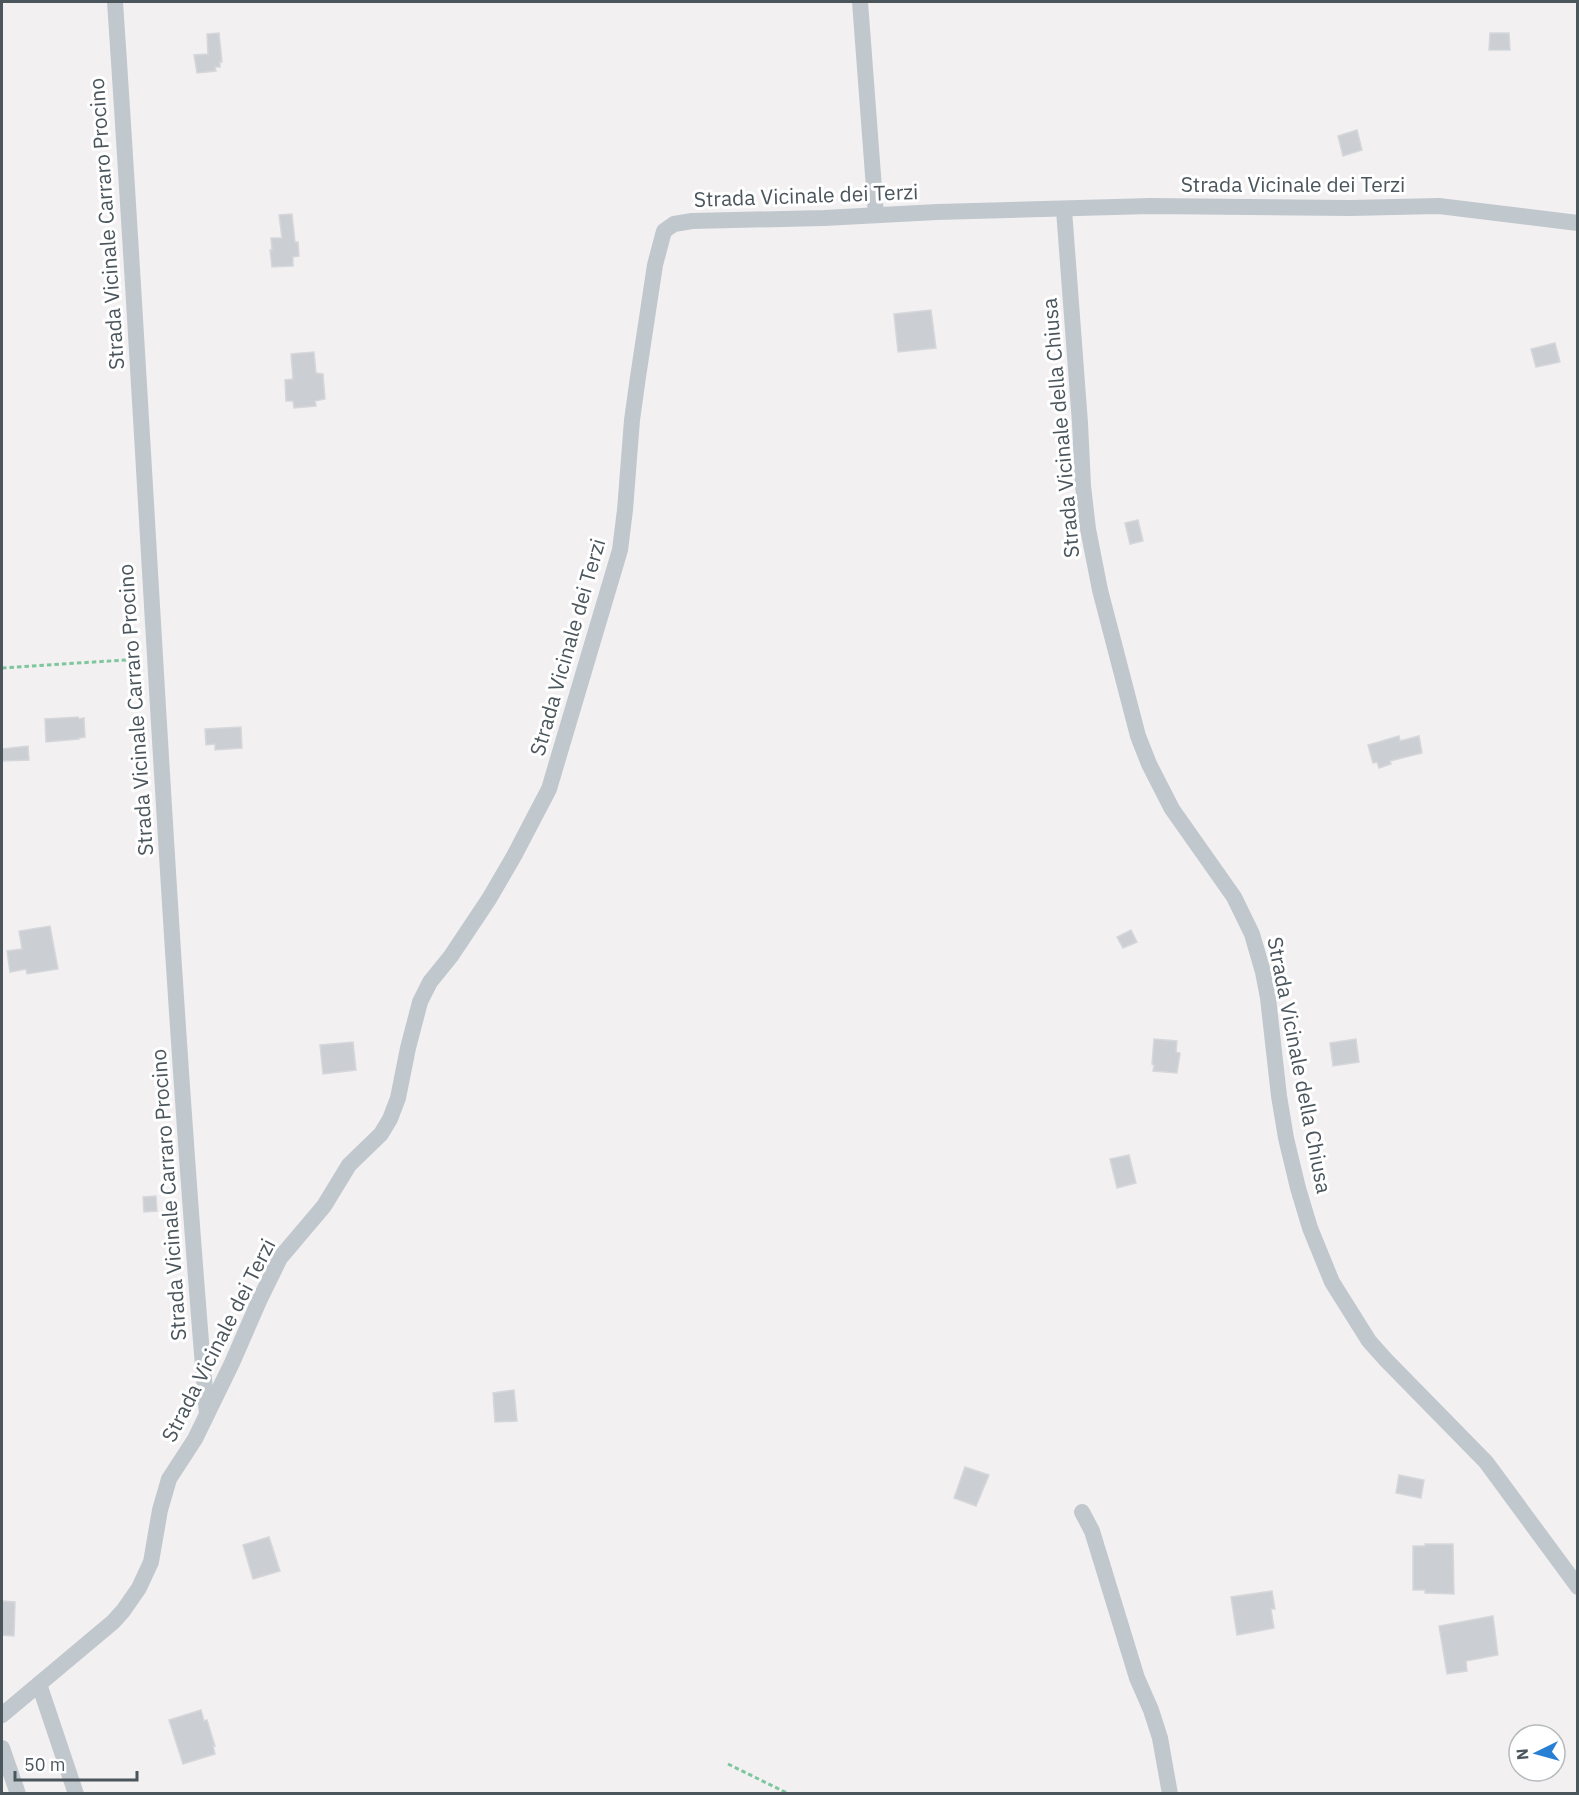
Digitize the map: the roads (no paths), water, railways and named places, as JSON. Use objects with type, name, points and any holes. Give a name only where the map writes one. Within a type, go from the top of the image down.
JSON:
[{"type":"street","name":"Strada Vicinale Carraro Procino","points":[[115,2],[154,658],[194,1259],[207,1414]]},
{"type":"street","points":[[860,2],[876,215]]},
{"type":"street","name":"Strada Vicinale dei Terzi","points":[[2,1715],[113,1622],[139,1588],[151,1563],[160,1510],[169,1479],[195,1439],[280,1258],[324,1206],[349,1165],[381,1134],[390,1119],[398,1098],[420,1002],[430,982],[451,956],[489,899],[549,789],[621,550],[632,420],[655,264],[664,231],[674,224],[692,221],[1161,206],[1350,208],[1439,206],[1578,223]]},
{"type":"street","name":"Strada Vicinale della Chiusa","points":[[1064,210],[1083,486],[1088,529],[1100,590],[1138,736],[1149,764],[1172,809],[1234,897],[1252,934],[1268,998],[1276,1078],[1286,1138],[1310,1228],[1332,1282],[1369,1341],[1486,1462],[1578,1587]]},
{"type":"street","points":[[1082,1512],[1092,1531],[1137,1678],[1160,1738],[1170,1794]]},
{"type":"street","points":[[39,1684],[76,1794]]},
{"type":"street","points":[[2,1748],[18,1794]]}]
